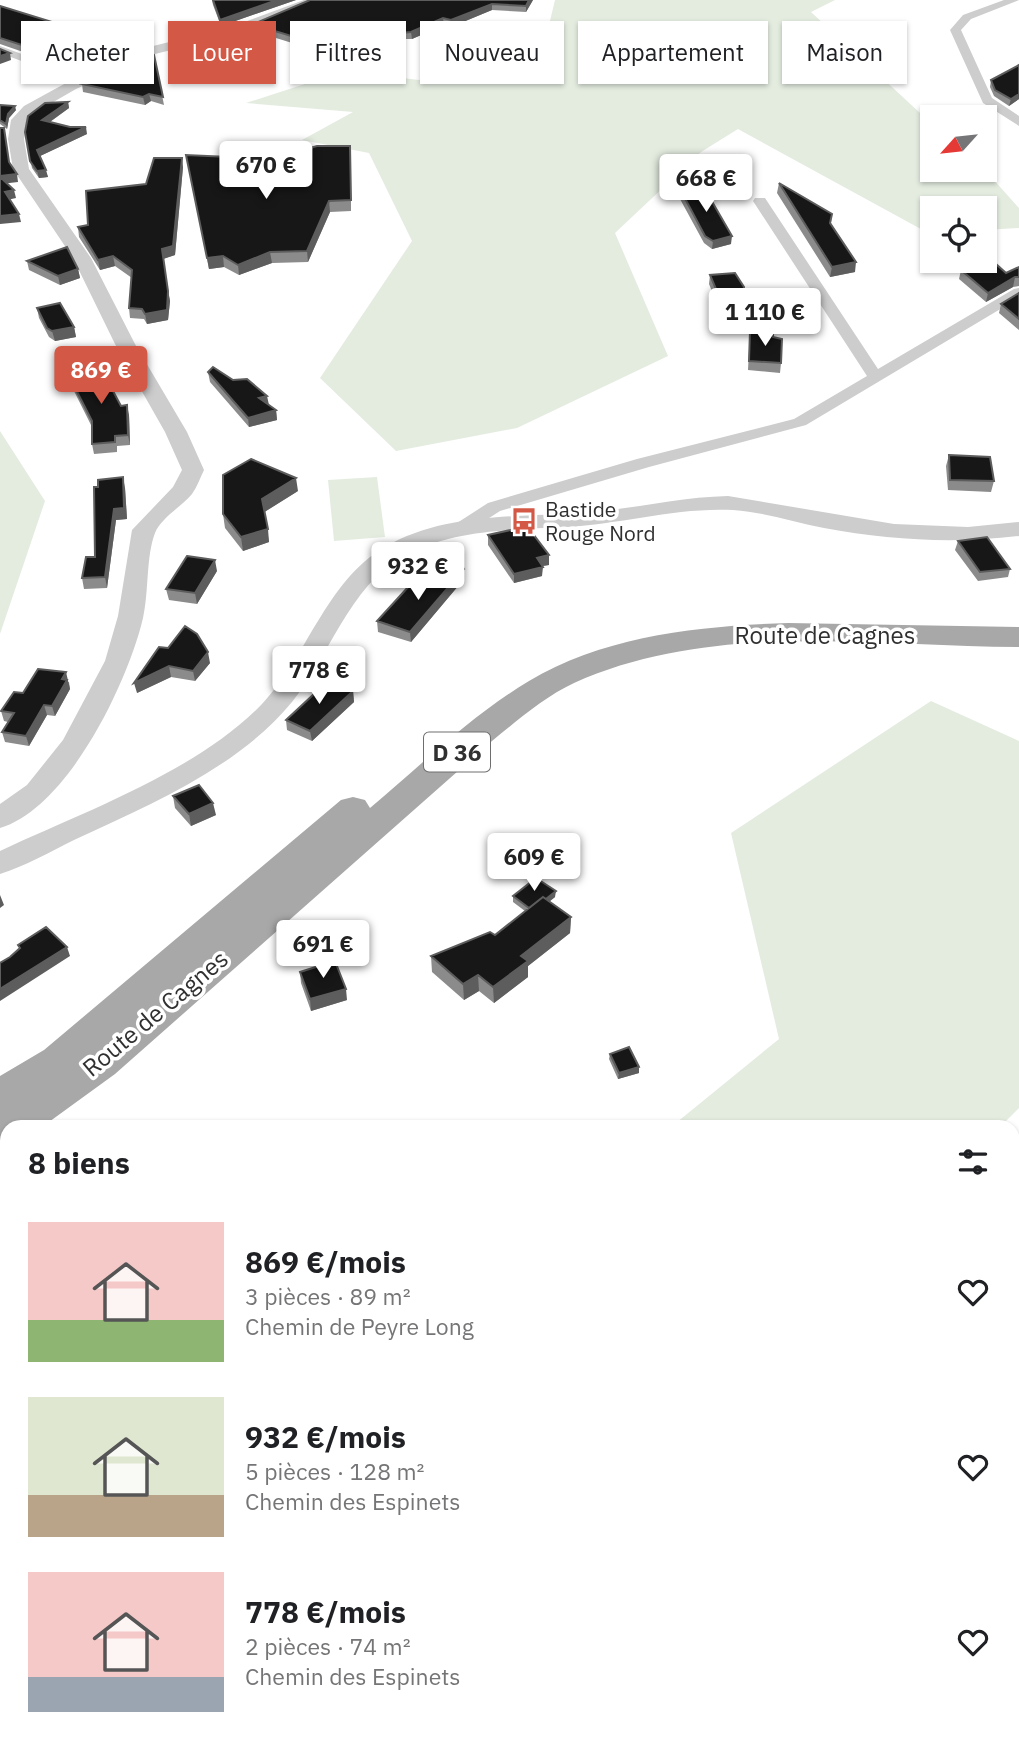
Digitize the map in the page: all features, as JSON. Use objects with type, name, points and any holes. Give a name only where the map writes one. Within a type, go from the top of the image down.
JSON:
[{"type":"main road","name":"Route de Cagnes","points":[[0,1097],[59,1062],[459,718],[496,691],[537,668],[597,643],[652,630],[754,615],[1019,621]]},
{"type":"main road","name":"Route de Cagnes","points":[[17,1120],[37,1109],[100,1062],[480,733],[517,703],[563,676],[617,656],[666,644],[765,630],[1019,637]]},
{"type":"street","points":[[0,818],[37,792],[74,744],[118,662],[131,616],[144,530],[183,490],[193,470],[176,432],[125,344],[82,258],[21,169],[16,139],[19,120],[30,109],[71,86],[150,51],[239,29],[317,0]]},
{"type":"street","points":[[1014,0],[967,17],[955,30],[968,64],[987,100],[1019,122]]},
{"type":"street","points":[[0,49],[64,73],[71,86]]},
{"type":"street","points":[[760,201],[876,378]]},
{"type":"street","points":[[463,527],[494,507],[643,463],[800,422],[1019,292]]},
{"type":"street","points":[[0,863],[192,768],[248,731],[273,708],[368,573],[392,552],[450,529],[589,519],[729,503],[858,527],[928,536],[976,535],[1019,529]]},
{"type":"shaded area","points":[[555,0],[835,0],[811,12],[821,21],[782,21],[782,84],[889,84],[920,113],[920,182],[996,182],[1019,208],[1019,228],[997,229],[997,196],[920,196],[920,229],[738,129],[701,152],[615,233],[668,356],[517,428],[396,451],[320,378],[412,241],[369,153],[302,140],[353,112],[246,103],[305,84],[406,84],[406,78],[420,80],[420,84],[564,84],[564,21],[550,21]]},
{"type":"shaded area","points":[[0,431],[45,501],[0,634]]},
{"type":"shaded area","points":[[377,477],[385,537],[334,541],[328,480]]},
{"type":"shaded area","points":[[931,701],[1019,741],[1019,1108],[1007,1120],[680,1120],[779,1039],[731,833]]},
{"type":"building","points":[[213,0],[277,0],[220,20]]},
{"type":"building","points":[[310,0],[529,0],[526,6],[492,4],[451,20],[443,18],[420,21],[420,28],[406,32],[406,21],[290,21],[290,36],[276,31],[276,21],[260,21]]},
{"type":"building","points":[[0,6],[49,21],[21,21],[21,45],[0,38]]},
{"type":"building","points":[[0,49],[10,53],[0,56]]},
{"type":"building","points":[[154,55],[163,97],[149,94],[143,97],[82,84],[154,84]]},
{"type":"building","points":[[1019,65],[1019,94],[1011,99],[995,90],[991,80]]},
{"type":"building","points":[[68,102],[42,120],[70,127],[86,127],[37,150],[46,170],[37,171],[30,161],[25,132],[28,116],[45,103]]},
{"type":"building","points":[[0,105],[15,106],[8,114],[6,124],[0,120]]},
{"type":"building","points":[[0,128],[4,128],[9,162],[17,174],[0,176]]},
{"type":"building","points":[[317,146],[350,146],[351,200],[329,201],[307,251],[270,252],[238,265],[223,256],[207,258],[186,155],[252,158],[272,171],[302,166],[303,150]]},
{"type":"building","points":[[154,158],[182,158],[173,246],[162,249],[168,291],[167,310],[145,314],[142,309],[129,308],[132,270],[113,256],[98,260],[78,227],[88,225],[86,191],[146,184]]},
{"type":"building","points":[[0,177],[14,190],[5,192],[19,214],[0,216]]},
{"type":"building","points":[[779,183],[832,214],[830,223],[856,262],[832,267]]},
{"type":"building","points":[[703,186],[732,236],[713,241],[705,236],[681,191]]},
{"type":"building","points":[[67,247],[78,269],[58,276],[27,261]]},
{"type":"building","points":[[997,265],[1006,273],[1019,267],[1019,277],[988,293],[965,273],[997,273]]},
{"type":"building","points":[[735,273],[744,287],[742,303],[721,301],[710,275]]},
{"type":"building","points":[[1019,293],[1019,319],[1001,304]]},
{"type":"building","points":[[60,303],[74,327],[52,331],[47,328],[37,308]]},
{"type":"building","points":[[750,331],[773,332],[773,337],[782,339],[781,363],[749,361]]},
{"type":"building","points":[[100,367],[121,406],[127,405],[128,435],[115,436],[115,442],[92,444],[92,421],[68,374]]},
{"type":"building","points":[[213,367],[233,380],[247,379],[267,396],[259,398],[276,410],[248,418],[208,372]]},
{"type":"building","points":[[949,455],[990,457],[994,481],[950,480]]},
{"type":"building","points":[[251,459],[296,478],[262,499],[268,529],[241,537],[223,514],[223,475]]},
{"type":"building","points":[[123,477],[124,508],[114,509],[105,577],[82,578],[86,557],[95,557],[94,487],[98,487],[98,480]]},
{"type":"building","points":[[524,527],[549,555],[537,558],[543,567],[514,574],[488,535]]},
{"type":"building","points":[[987,537],[1010,569],[980,572],[958,541]]},
{"type":"building","points":[[187,556],[215,560],[195,593],[166,589]]},
{"type":"building","points":[[461,565],[464,569],[410,632],[377,621],[410,585],[421,588]]},
{"type":"building","points":[[185,626],[197,634],[208,652],[193,671],[169,666],[134,683],[159,647],[168,648]]},
{"type":"building","points":[[38,669],[66,672],[62,679],[67,680],[52,706],[44,705],[26,736],[2,732],[14,713],[1,711],[14,692],[23,693]]},
{"type":"building","points":[[328,681],[353,691],[310,731],[286,720]]},
{"type":"building","points":[[199,785],[213,803],[189,814],[173,796]]},
{"type":"building","points":[[536,878],[556,891],[529,908],[513,896]]},
{"type":"building","points":[[543,897],[571,917],[521,956],[528,961],[493,987],[478,975],[463,984],[431,956],[490,932],[495,935]]},
{"type":"building","points":[[46,927],[67,947],[0,989],[0,963],[20,948],[18,945]]},
{"type":"building","points":[[335,961],[346,989],[310,999],[300,972]]},
{"type":"building","points":[[629,1047],[639,1067],[619,1073],[610,1054]]},
{"type":"place","name":"Bastide Rouge Nord","points":[[524,521]]}]
